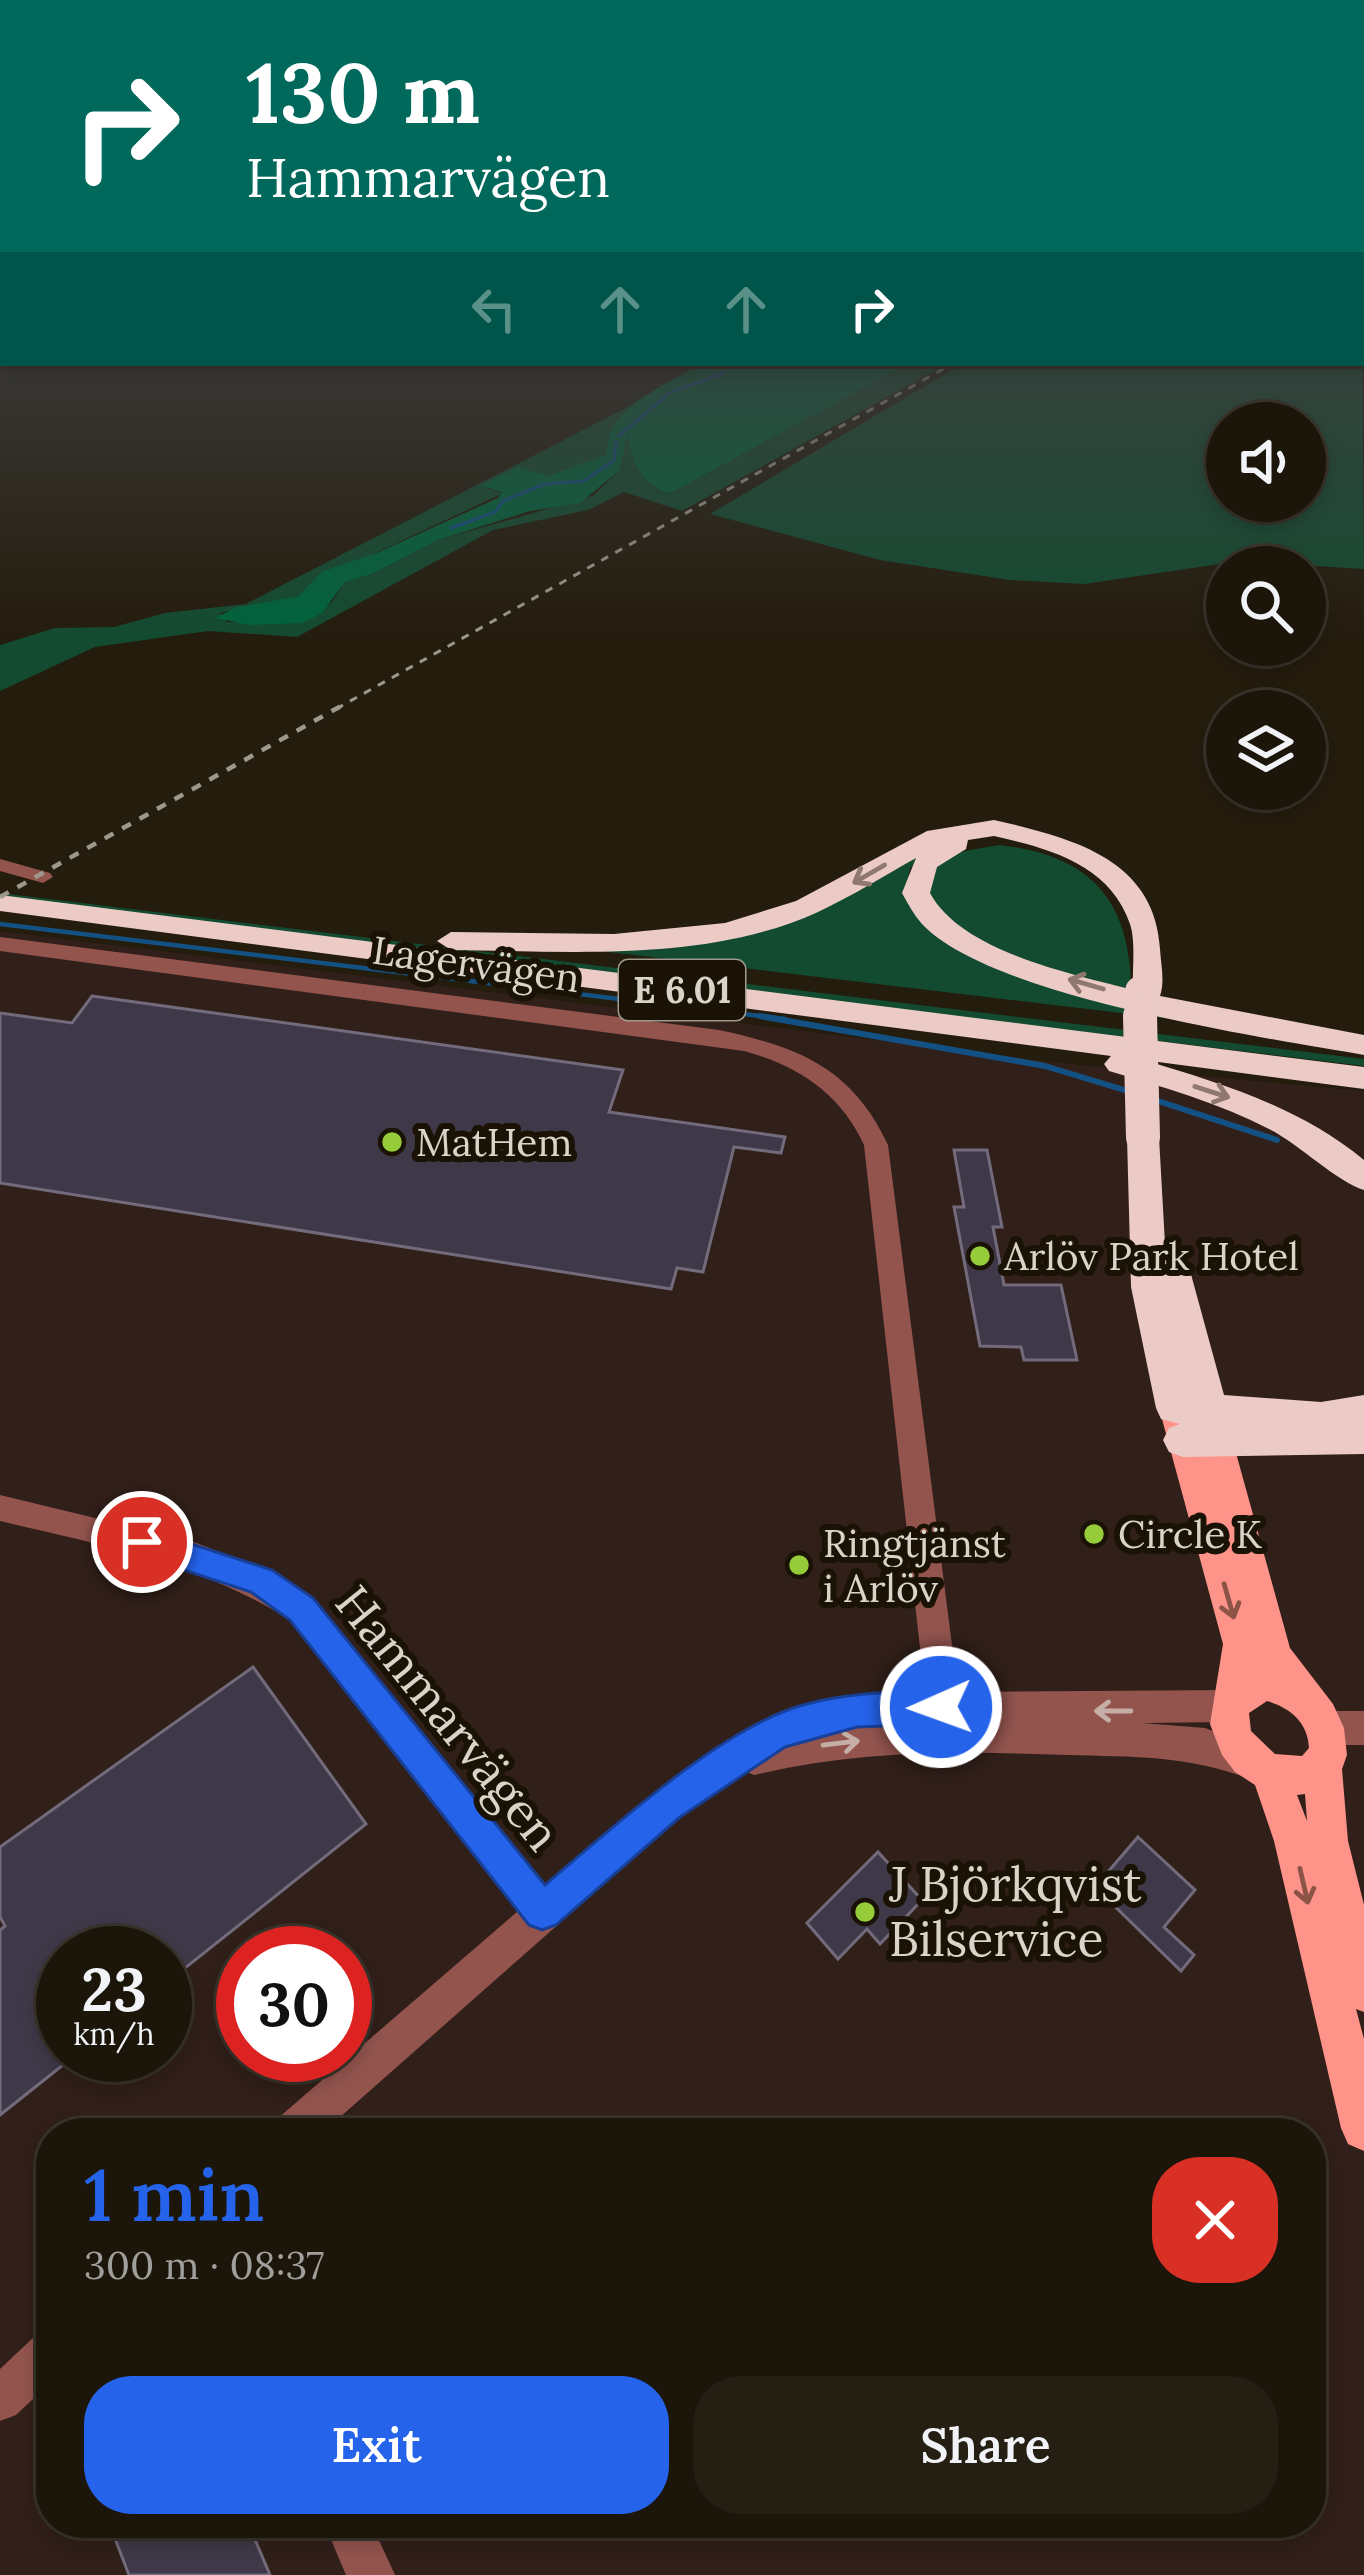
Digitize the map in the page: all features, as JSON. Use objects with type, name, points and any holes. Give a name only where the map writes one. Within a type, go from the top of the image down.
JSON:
[{"type":"highway","points":[[434,941],[614,943],[727,931],[806,907],[936,837],[994,828],[1065,844],[1117,877],[1145,925],[1148,1138],[1195,1424]]},
{"type":"highway","points":[[1143,991],[1125,909],[1089,871],[1067,857],[1024,842],[989,839],[946,847],[922,867],[916,893],[923,908],[952,935],[986,952],[1121,994],[1364,1045]]},
{"type":"highway","name":"E 6.01","points":[[0,885],[1364,1055]]},
{"type":"highway","name":"E 6.01","points":[[0,903],[1364,1078]]},
{"type":"highway","points":[[852,1011],[1111,1062],[1216,1093],[1304,1131],[1364,1178]]},
{"type":"highway","points":[[1195,1424],[1322,1418],[1364,1411]]},
{"type":"highway","points":[[1195,1424],[1364,1437]]},
{"type":"main road","points":[[1195,1424],[1241,1644],[1229,1726],[1237,1746],[1261,1769],[1294,1841],[1364,2128]]},
{"type":"main road","points":[[1195,1424],[1274,1656],[1329,1730],[1328,1841],[1364,1991]]},
{"type":"main road","points":[[1233,1701],[1249,1687],[1267,1683],[1329,1730]]},
{"type":"main road","points":[[1261,1769],[1300,1778],[1329,1730]]},
{"type":"street","points":[[0,865],[43,877]]},
{"type":"street","name":"Lagervägen","points":[[0,944],[741,1042],[798,1061],[838,1085],[857,1104],[877,1145],[944,1723]]},
{"type":"street","name":"Hammarvägen","points":[[0,1508],[173,1550],[261,1581],[301,1609],[542,1911]]},
{"type":"street","points":[[308,2118],[668,1804],[727,1766],[777,1750],[1032,1711],[1233,1701]]},
{"type":"street","points":[[944,1723],[1204,1745],[1261,1769]]},
{"type":"street","points":[[0,2398],[36,2366]]},
{"type":"street","points":[[354,2538],[371,2575]]},
{"type":"shaded area","points":[[0,931],[1061,1063],[1364,1091],[1364,2575],[0,2575]]},
{"type":"green space","points":[[643,398],[845,398],[671,493],[652,485],[639,470],[628,433],[619,471],[580,503],[530,511],[438,540],[372,574],[345,582],[322,613],[302,623],[250,625],[215,618],[235,608],[299,596],[321,572],[379,552],[498,498],[502,492],[481,486],[518,467],[549,476],[606,455],[612,428]]},
{"type":"green space","points":[[646,398],[618,420],[606,455],[578,468],[483,487],[503,493],[367,557],[299,596],[220,613],[227,622],[302,623],[331,603],[345,582],[372,574],[438,540],[593,496],[619,471],[629,429],[645,477],[671,493],[845,398],[885,398],[682,511],[624,492],[588,510],[493,530],[297,637],[208,631],[95,647],[0,691],[0,645],[55,628],[114,627],[165,613],[246,604]]},
{"type":"green space","points":[[905,398],[1363,398],[1364,569],[1326,567],[1326,546],[1206,546],[1206,566],[1084,584],[1010,580],[880,560],[710,514]]},
{"type":"green space","points":[[999,845],[1058,859],[1100,888],[1123,932],[1131,993],[1014,957],[957,931],[928,899],[935,865],[954,853]]},
{"type":"green space","points":[[923,854],[910,869],[906,887],[944,936],[1197,1022],[601,951],[723,938]]},
{"type":"green space","points":[[0,893],[1364,1059],[1364,1066],[0,900]]},
{"type":"building","name":"MatHem","points":[[92,996],[623,1070],[609,1112],[785,1137],[781,1153],[734,1147],[703,1272],[677,1268],[671,1289],[0,1183],[0,1013],[72,1023]]},
{"type":"building","name":"Arlöv Park Hotel","points":[[954,1150],[987,1150],[1002,1227],[993,1227],[1004,1285],[1061,1285],[1077,1360],[1024,1360],[1021,1347],[980,1346],[954,1207],[964,1207]]},
{"type":"building","points":[[253,1667],[366,1824],[238,1926],[216,1926],[216,1943],[192,1963],[192,1926],[36,1926],[36,2082],[42,2082],[0,2115],[0,1930],[5,1926],[0,1917],[0,1847]]},
{"type":"building","points":[[1138,1837],[1195,1890],[1164,1927],[1194,1955],[1181,1971],[1095,1887]]},
{"type":"building","name":"J Björkqvist Bilservice","points":[[878,1852],[922,1900],[880,1944],[867,1929],[838,1959],[807,1923]]},
{"type":"building","points":[[115,2538],[254,2538],[270,2575],[129,2575]]},
{"type":"waterway","points":[[619,436],[663,398]]},
{"type":"waterway","points":[[451,528],[495,512],[503,501],[545,484],[584,481],[614,460],[616,441]]},
{"type":"waterway","points":[[0,924],[785,1019]]},
{"type":"waterway","points":[[760,1016],[1045,1066],[1131,1092]]},
{"type":"waterway","points":[[1155,1100],[1277,1140]]},
{"type":"railway","points":[[336,709],[891,398]]},
{"type":"railway","points":[[0,897],[341,706]]},
{"type":"place","name":"MatHem","points":[[392,1142]]},
{"type":"place","name":"Arlöv Park Hotel","points":[[980,1256]]},
{"type":"place","name":"Circle K","points":[[1094,1534]]},
{"type":"place","name":"Ringtjänst i Arlöv","points":[[799,1565]]},
{"type":"place","name":"J Björkqvist Bilservice","points":[[865,1912]]},
{"type":"route","points":[[142,1542],[261,1581],[301,1609],[542,1911],[668,1804],[773,1735],[800,1722],[857,1710],[941,1707]]}]
